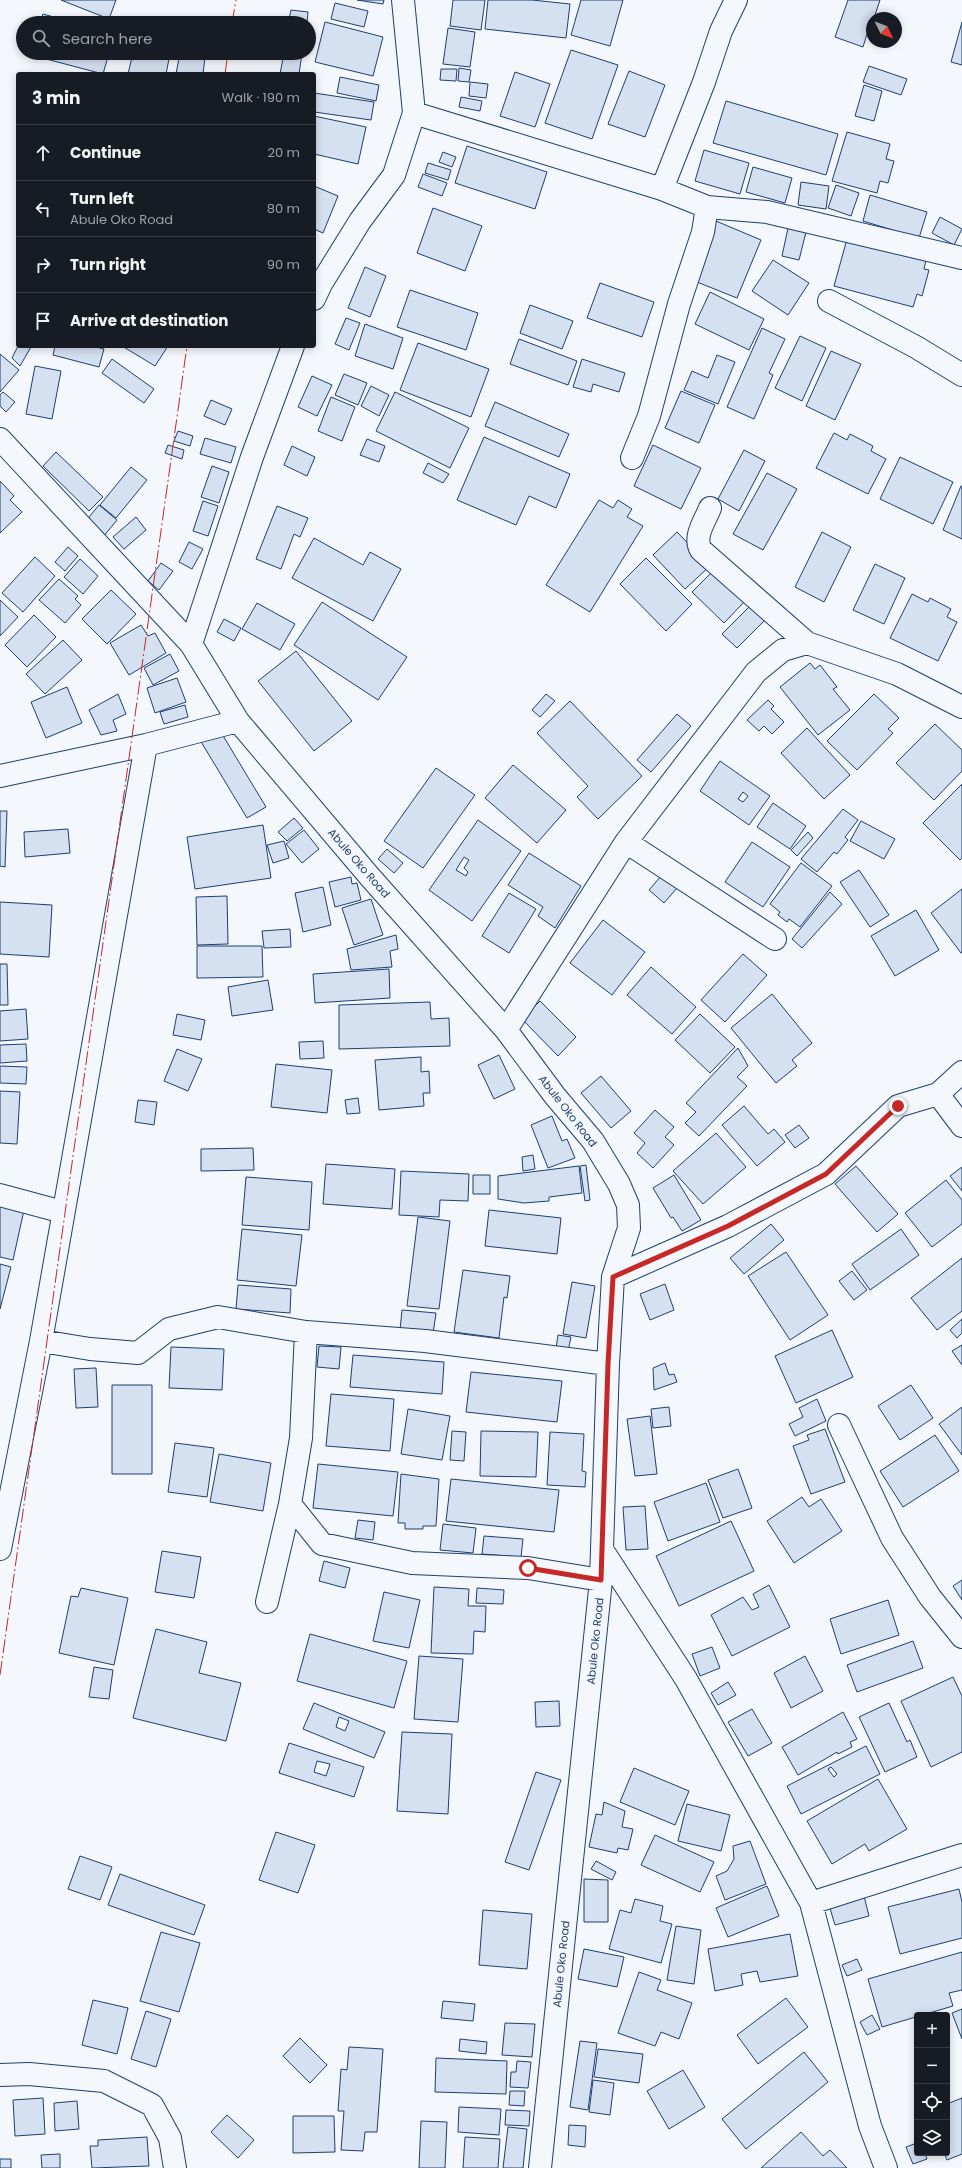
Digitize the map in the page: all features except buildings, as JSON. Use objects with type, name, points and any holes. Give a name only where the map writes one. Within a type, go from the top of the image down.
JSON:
[{"type":"street","points":[[316,295],[360,221],[394,175],[414,113],[403,0]]},
{"type":"street","points":[[662,189],[704,82],[720,31],[736,0]]},
{"type":"street","points":[[414,113],[662,189],[707,207],[767,212],[962,258]]},
{"type":"street","points":[[632,458],[649,416],[679,304],[703,232],[707,207]]},
{"type":"street","points":[[829,301],[916,347],[962,375]]},
{"type":"street","points":[[191,644],[252,457],[292,348]]},
{"type":"street","name":"Abule Oko Road","points":[[0,439],[191,644],[238,721],[370,877],[506,1030],[555,1096],[593,1141],[619,1184],[628,1205],[629,1228],[613,1277],[608,1364],[601,1580],[540,2168]]},
{"type":"street","points":[[710,508],[698,538],[697,544],[701,550],[807,643],[897,674],[962,707]]},
{"type":"street","points":[[506,1030],[626,842],[756,672],[783,650],[807,643]]},
{"type":"street","points":[[0,776],[146,745],[238,721]]},
{"type":"street","points":[[0,1548],[40,1341],[146,745]]},
{"type":"street","points":[[626,842],[775,939]]},
{"type":"street","points":[[613,1277],[728,1226],[826,1174],[898,1106],[938,1094],[962,1072]]},
{"type":"street","points":[[938,1094],[962,1126]]},
{"type":"street","points":[[0,1195],[63,1212]]},
{"type":"street","points":[[40,1341],[90,1349],[138,1353],[169,1329],[218,1317],[306,1332],[425,1341],[608,1364]]},
{"type":"street","points":[[267,1602],[290,1504],[301,1438],[306,1332]]},
{"type":"street","points":[[839,1425],[892,1538],[930,1596],[962,1637]]},
{"type":"street","points":[[290,1504],[322,1544],[412,1563],[528,1568],[601,1580]]},
{"type":"street","points":[[603,1551],[686,1679],[811,1903],[870,2126],[886,2168]]},
{"type":"street","points":[[811,1903],[962,1855]]},
{"type":"street","points":[[0,2075],[29,2074],[104,2081],[152,2105],[170,2138],[174,2168]]},
{"type":"power","points":[[233,16],[236,0]]},
{"type":"power","points":[[225,72],[227,60]]},
{"type":"power","points":[[0,1675],[187,348]]},
{"type":"route","points":[[528,1568],[601,1580],[608,1364],[613,1277],[728,1226],[826,1174],[898,1106]]}]
